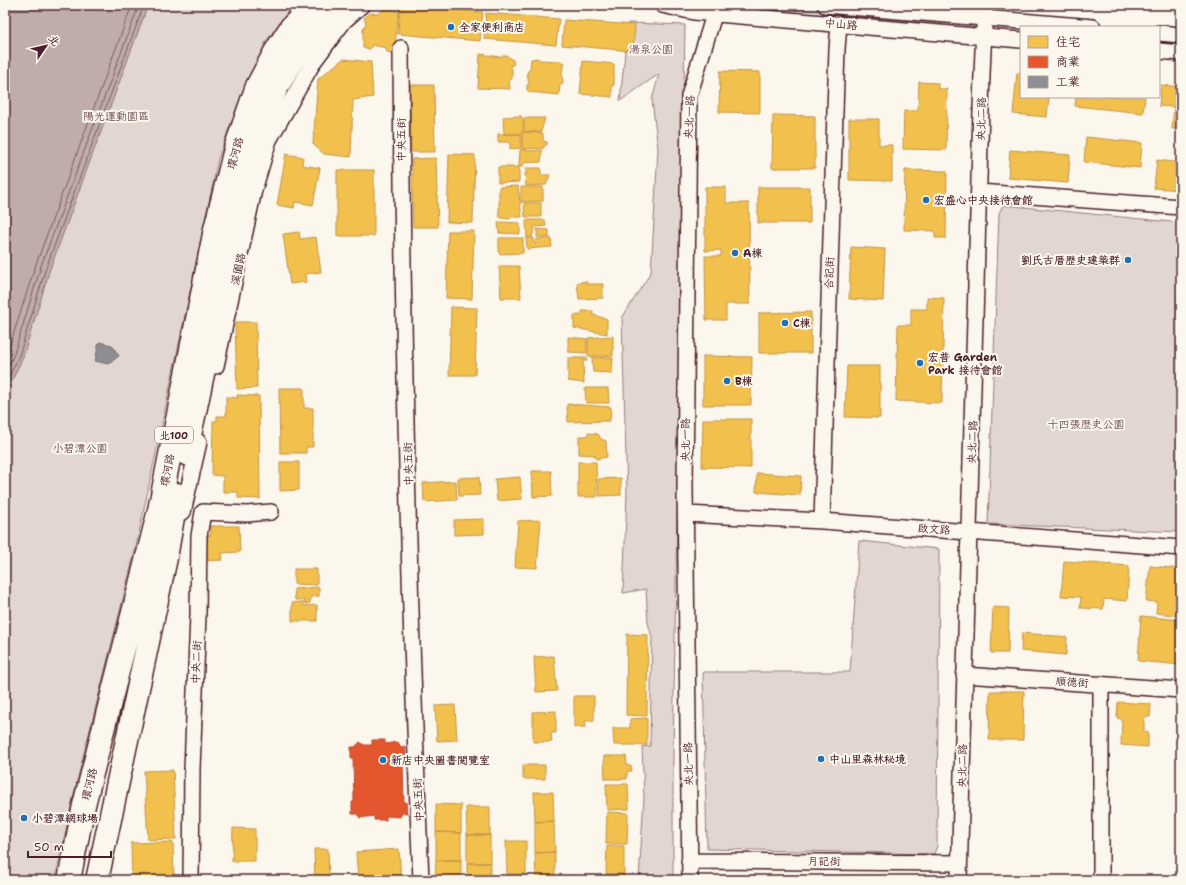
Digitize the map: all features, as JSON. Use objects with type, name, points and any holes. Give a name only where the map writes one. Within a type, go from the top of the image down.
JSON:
[{"type":"highway","points":[[291,27],[306,5]]},
{"type":"highway","name":"環河路","points":[[68,880],[84,805],[159,510],[215,229],[235,149],[257,86],[275,52],[291,27],[313,5]]},
{"type":"highway","name":"環河路","points":[[97,880],[166,558],[172,519],[242,191],[258,134],[277,87],[296,56],[335,5]]},
{"type":"highway","points":[[84,880],[102,805],[158,596]]},
{"type":"street","name":"溪園路","points":[[166,558],[182,521],[254,190],[269,140],[314,61],[344,21],[362,5]]},
{"type":"street","name":"中山路","points":[[662,5],[694,12],[716,9],[839,24],[1020,40]]},
{"type":"street","name":"中山路","points":[[825,5],[985,11],[1086,26]]},
{"type":"street","name":"央北一路","points":[[690,880],[686,514],[686,287],[689,96],[716,9]]},
{"type":"street","name":"央北二路","points":[[959,880],[985,11]]},
{"type":"street","name":"合記街","points":[[822,521],[836,73],[839,24]]},
{"type":"street","points":[[1160,33],[1181,35]]},
{"type":"street","name":"中央五街","points":[[401,48],[402,215],[408,510],[421,880]]},
{"type":"street","points":[[1160,51],[1181,53]]},
{"type":"street","points":[[979,192],[1181,207]]},
{"type":"street","name":"中央二街","points":[[191,880],[192,768],[198,615],[199,536],[203,512],[247,514],[271,512]]},
{"type":"street","name":"啟文路","points":[[686,514],[822,521],[1181,548]]},
{"type":"street","name":"順德街","points":[[964,676],[1181,690]]},
{"type":"street","points":[[1100,684],[1101,880]]},
{"type":"street","name":"月記街","points":[[690,861],[960,863]]},
{"type":"green space","points":[[5,5],[293,5],[267,40],[243,90],[218,159],[136,547],[75,789],[55,880],[5,880],[5,395],[22,357]]},
{"type":"green space","points":[[747,5],[942,20],[941,28],[747,12]]},
{"type":"green space","name":"湯泉公園","points":[[628,23],[685,25],[673,757],[673,880],[639,880],[644,797],[642,747],[650,746],[652,637],[648,623],[646,589],[623,593],[627,493],[622,318],[651,272],[658,149],[652,100],[659,74],[620,101]]},
{"type":"green space","name":"十四張歷史公園","points":[[1003,205],[1181,223],[1181,532],[988,524],[999,213]]},
{"type":"green space","name":"中山里森林秘境","points":[[859,541],[939,549],[937,846],[934,854],[707,849],[703,672],[850,672]]},
{"type":"water","points":[[5,5],[148,5],[50,269],[23,357],[5,395]]},
{"type":"building: 住宅","points":[[400,5],[483,12],[480,41],[398,34]]},
{"type":"building: 住宅","points":[[384,9],[399,11],[394,53],[387,52],[386,48],[372,45],[370,49],[363,48],[363,29],[366,23],[364,18],[371,13],[378,14]]},
{"type":"building: 住宅","points":[[486,13],[559,19],[556,45],[484,39]]},
{"type":"building: 住宅","points":[[564,20],[635,25],[633,51],[562,45]]},
{"type":"building: 住宅","points":[[480,54],[500,57],[506,55],[513,60],[514,64],[510,66],[512,69],[512,79],[509,80],[510,89],[478,88]]},
{"type":"building: 住宅","points":[[537,58],[540,60],[560,61],[564,63],[562,72],[563,84],[560,85],[559,95],[529,92],[527,90],[527,85],[529,84],[527,72],[530,69],[531,59]]},
{"type":"building: 住宅","points":[[343,59],[371,62],[373,97],[353,100],[351,157],[324,154],[313,144],[318,79]]},
{"type":"building: 住宅","points":[[583,61],[614,64],[614,85],[612,86],[612,97],[580,94]]},
{"type":"building: 住宅","points":[[720,71],[760,72],[760,113],[719,112]]},
{"type":"building: 住宅","points":[[1017,73],[1020,73],[1020,98],[1049,98],[1047,117],[1013,114]]},
{"type":"building: 住宅","points":[[919,82],[938,83],[938,89],[947,89],[946,150],[903,149],[904,111],[918,111]]},
{"type":"building: 住宅","points":[[410,85],[434,85],[435,152],[411,152]]},
{"type":"building: 住宅","points":[[1161,85],[1181,87],[1181,129],[1172,129],[1174,107],[1159,106]]},
{"type":"building: 住宅","points":[[1076,98],[1145,98],[1143,113],[1075,106]]},
{"type":"building: 住宅","points":[[773,115],[815,116],[815,168],[772,168]]},
{"type":"building: 住宅","points":[[521,116],[523,120],[523,131],[521,134],[504,134],[503,117]]},
{"type":"building: 住宅","points":[[524,118],[545,118],[541,132],[524,132]]},
{"type":"building: 住宅","points":[[849,119],[879,119],[879,145],[892,145],[892,181],[849,180]]},
{"type":"building: 住宅","points":[[522,132],[543,133],[543,141],[547,142],[547,145],[544,145],[544,148],[522,149]]},
{"type":"building: 住宅","points":[[498,134],[521,134],[521,148],[510,149],[510,142],[498,142]]},
{"type":"building: 住宅","points":[[1086,137],[1142,143],[1140,168],[1084,162]]},
{"type":"building: 住宅","points":[[526,149],[527,151],[542,150],[541,162],[523,163],[522,167],[519,167],[520,150]]},
{"type":"building: 住宅","points":[[1010,150],[1070,155],[1068,183],[1008,178]]},
{"type":"building: 住宅","points":[[286,154],[303,157],[302,165],[320,168],[313,205],[295,202],[294,208],[277,205]]},
{"type":"building: 住宅","points":[[449,154],[475,155],[473,223],[447,222]]},
{"type":"building: 住宅","points":[[436,158],[438,227],[413,227],[412,159]]},
{"type":"building: 住宅","points":[[1157,160],[1181,163],[1181,190],[1154,188]]},
{"type":"building: 住宅","points":[[498,167],[519,167],[519,182],[498,183]]},
{"type":"building: 住宅","points":[[526,168],[541,168],[541,175],[550,175],[546,185],[526,186]]},
{"type":"building: 住宅","points":[[337,170],[374,170],[374,236],[337,236]]},
{"type":"building: 住宅","name":"宏盛心中央接待會館","points":[[905,170],[947,171],[946,238],[935,238],[935,231],[904,230]]},
{"type":"building: 住宅","points":[[518,186],[522,217],[511,217],[510,219],[501,218],[499,216],[499,187]]},
{"type":"building: 住宅","points":[[521,187],[543,187],[543,201],[521,202]]},
{"type":"building: 住宅","name":"A棟","points":[[705,187],[726,187],[726,203],[749,203],[750,304],[726,304],[726,320],[706,320],[705,256],[721,256],[721,250],[705,251]]},
{"type":"building: 住宅","points":[[758,187],[810,187],[810,223],[758,223]]},
{"type":"building: 住宅","points":[[524,203],[541,203],[541,217],[525,217]]},
{"type":"building: 住宅","points":[[526,220],[545,220],[546,226],[535,227],[532,237],[527,237]]},
{"type":"building: 住宅","points":[[498,222],[520,223],[520,234],[499,233]]},
{"type":"building: 住宅","points":[[537,229],[549,230],[549,237],[537,237]]},
{"type":"building: 住宅","points":[[448,231],[474,231],[472,299],[446,298]]},
{"type":"building: 住宅","points":[[299,232],[300,239],[316,237],[321,272],[305,274],[306,282],[290,284],[283,234]]},
{"type":"building: 住宅","points":[[499,238],[523,238],[523,253],[499,254]]},
{"type":"building: 住宅","points":[[526,238],[534,238],[534,243],[536,244],[537,239],[551,238],[552,247],[527,249]]},
{"type":"building: 住宅","points":[[851,247],[885,249],[883,301],[849,299]]},
{"type":"building: 住宅","points":[[499,266],[519,266],[521,298],[501,298]]},
{"type":"building: 住宅","points":[[586,281],[587,284],[603,284],[603,298],[579,299],[577,283]]},
{"type":"building: 住宅","name":"宏普 Garden Park 接待會館","points":[[927,297],[944,298],[942,403],[896,401],[898,325],[911,325],[911,309],[927,309]]},
{"type":"building: 住宅","points":[[451,307],[477,308],[475,375],[449,375]]},
{"type":"building: 住宅","points":[[582,311],[593,311],[593,315],[607,319],[607,334],[574,328],[574,315],[582,315]]},
{"type":"building: 住宅","name":"C棟","points":[[811,312],[811,353],[759,353],[759,313]]},
{"type":"building: 住宅","points":[[235,322],[256,322],[257,388],[237,389]]},
{"type":"building: 住宅","points":[[613,336],[613,356],[588,356],[588,338]]},
{"type":"building: 住宅","points":[[568,337],[587,339],[587,353],[568,352]]},
{"type":"building: 住宅","name":"B棟","points":[[703,356],[752,357],[751,405],[703,405]]},
{"type":"building: 住宅","points":[[592,357],[613,358],[612,373],[593,372]]},
{"type":"building: 住宅","points":[[568,358],[587,358],[587,361],[583,361],[584,383],[568,381]]},
{"type":"building: 住宅","points":[[847,366],[880,366],[880,418],[845,417]]},
{"type":"building: 住宅","points":[[279,388],[304,388],[304,408],[313,408],[313,447],[306,447],[306,453],[280,453]]},
{"type":"building: 住宅","points":[[585,388],[608,388],[609,403],[586,403]]},
{"type":"building: 住宅","points":[[237,395],[259,396],[260,499],[238,498],[238,492],[223,492],[223,476],[212,475],[213,421],[217,421],[217,416],[226,416],[226,397],[238,398]]},
{"type":"building: 住宅","points":[[567,404],[611,407],[610,421],[568,422]]},
{"type":"building: 住宅","points":[[703,419],[751,419],[751,468],[702,467]]},
{"type":"building: 住宅","points":[[588,433],[598,434],[601,439],[606,441],[607,457],[596,459],[595,455],[579,454],[579,436],[587,436]]},
{"type":"building: 住宅","points":[[280,462],[299,462],[299,490],[280,491]]},
{"type":"building: 住宅","points":[[578,462],[596,462],[597,497],[578,497]]},
{"type":"building: 住宅","points":[[532,471],[551,471],[552,496],[533,497]]},
{"type":"building: 住宅","points":[[757,473],[801,476],[800,495],[756,492]]},
{"type":"building: 住宅","points":[[479,477],[480,495],[459,496],[458,478]]},
{"type":"building: 住宅","points":[[520,477],[522,499],[497,501],[495,479]]},
{"type":"building: 住宅","points":[[621,478],[621,495],[599,496],[598,479]]},
{"type":"building: 住宅","points":[[456,481],[457,500],[424,502],[423,483]]},
{"type":"building: 住宅","points":[[484,519],[484,534],[454,535],[454,520]]},
{"type":"building: 住宅","points":[[541,520],[537,568],[515,567],[518,521]]},
{"type":"building: 住宅","points":[[210,526],[239,526],[240,552],[222,553],[223,560],[203,561],[202,535],[211,535]]},
{"type":"building: 住宅","points":[[1064,561],[1129,566],[1127,601],[1104,599],[1103,609],[1080,608],[1081,597],[1061,596]]},
{"type":"building: 住宅","points":[[1150,566],[1181,569],[1181,616],[1156,613],[1157,602],[1146,601]]},
{"type":"building: 住宅","points":[[294,569],[317,569],[317,585],[294,584]]},
{"type":"building: 住宅","points":[[319,587],[319,596],[311,597],[310,603],[305,604],[304,600],[295,600],[294,589]]},
{"type":"building: 住宅","points":[[303,602],[303,606],[317,605],[317,621],[292,621],[292,603]]},
{"type":"building: 住宅","points":[[993,607],[1009,608],[1008,653],[991,653]]},
{"type":"building: 住宅","points":[[1141,616],[1181,620],[1181,665],[1138,661]]},
{"type":"building: 住宅","points":[[1022,633],[1067,637],[1066,655],[1021,651]]},
{"type":"building: 住宅","points":[[627,634],[648,635],[647,716],[626,715]]},
{"type":"building: 住宅","points":[[554,656],[557,691],[536,692],[534,657]]},
{"type":"building: 住宅","points":[[990,691],[1024,691],[1023,740],[989,740]]},
{"type":"building: 住宅","points":[[574,696],[594,696],[594,721],[585,721],[586,727],[574,727]]},
{"type":"building: 住宅","points":[[1118,702],[1151,704],[1150,717],[1144,717],[1144,732],[1148,732],[1148,747],[1121,745],[1122,719],[1117,718]]},
{"type":"building: 住宅","points":[[455,705],[457,740],[437,741],[435,706]]},
{"type":"building: 住宅","points":[[556,711],[556,733],[551,733],[552,742],[533,742],[533,712]]},
{"type":"building: 住宅","points":[[647,718],[647,745],[614,745],[613,728],[630,728],[630,719]]},
{"type":"building: 住宅","points":[[604,756],[626,756],[627,766],[631,766],[632,771],[627,771],[627,779],[605,779]]},
{"type":"building: 住宅","points":[[523,765],[545,765],[545,779],[523,779]]},
{"type":"building: 住宅","points":[[173,770],[176,839],[148,840],[144,771]]},
{"type":"building: 住宅","points":[[606,784],[628,784],[629,809],[607,810]]},
{"type":"building: 住宅","points":[[534,792],[553,792],[554,821],[535,822]]},
{"type":"building: 住宅","points":[[436,804],[461,805],[461,833],[436,832]]},
{"type":"building: 住宅","points":[[466,807],[490,807],[490,835],[467,835]]},
{"type":"building: 住宅","points":[[607,812],[628,813],[627,844],[606,844]]},
{"type":"building: 住宅","points":[[554,821],[555,852],[535,853],[535,822]]},
{"type":"building: 住宅","points":[[233,828],[255,829],[255,861],[232,861]]},
{"type":"building: 住宅","points":[[436,832],[461,833],[461,860],[436,860]]},
{"type":"building: 住宅","points":[[467,835],[490,835],[490,863],[467,863]]},
{"type":"building: 住宅","points":[[506,841],[526,841],[526,874],[507,874]]},
{"type":"building: 住宅","points":[[173,842],[174,880],[132,880],[131,843]]},
{"type":"building: 住宅","points":[[607,846],[624,846],[624,874],[606,874]]},
{"type":"building: 住宅","points":[[314,849],[328,849],[329,880],[315,880]]},
{"type":"building: 住宅","points":[[399,849],[401,880],[358,880],[356,852]]},
{"type":"building: 住宅","points":[[555,852],[555,880],[536,880],[535,853]]},
{"type":"building: 住宅","points":[[436,860],[461,860],[461,880],[435,880]]},
{"type":"building: 住宅","points":[[467,863],[490,863],[490,880],[467,880]]},
{"type":"building: 住宅","points":[[606,874],[624,874],[624,880],[606,880]]},
{"type":"building: 商業","points":[[372,740],[385,740],[385,744],[398,742],[401,747],[405,746],[406,758],[403,758],[404,802],[406,802],[407,813],[402,813],[400,817],[386,816],[386,820],[374,820],[374,816],[360,818],[357,814],[352,814],[352,802],[354,802],[353,758],[351,759],[351,747],[355,747],[360,742],[364,745],[372,745]]},
{"type":"building: 工業","points":[[99,342],[112,345],[119,356],[108,364],[95,361]]},
{"type":"place","name":"全家便利商店","points":[[451,27]]},
{"type":"place","name":"宏盛心中央接待會館","points":[[926,200]]},
{"type":"place","name":"A棟","points":[[735,253]]},
{"type":"place","name":"劉氏古厝歷史建築群","points":[[1128,260]]},
{"type":"place","name":"C棟","points":[[785,323]]},
{"type":"place","name":"宏普 Garden Park 接待會館","points":[[920,363]]},
{"type":"place","name":"B棟","points":[[727,381]]},
{"type":"place","name":"中山里森林秘境","points":[[821,759]]},
{"type":"place","name":"新店中央圖書閱覽室","points":[[383,760]]},
{"type":"place","name":"小碧潭網球場","points":[[24,818]]},
{"type":"park label","name":"陽光運動園區","points":[[116,116]]},
{"type":"park label","name":"小碧潭公園","points":[[80,448]]}]
